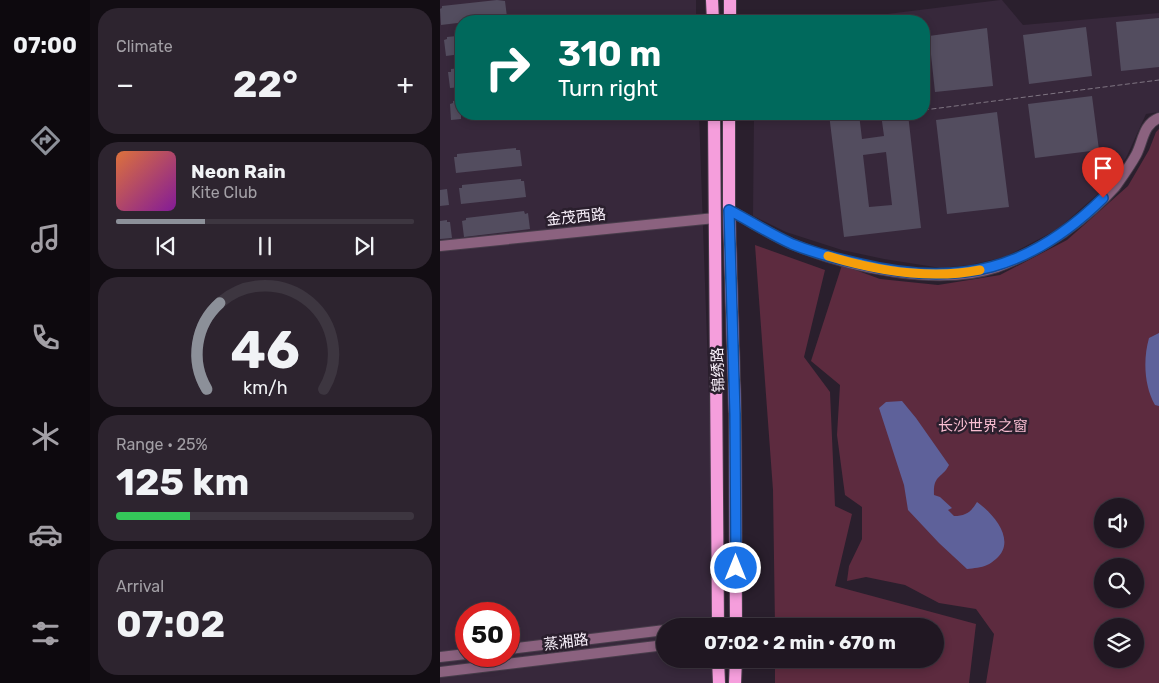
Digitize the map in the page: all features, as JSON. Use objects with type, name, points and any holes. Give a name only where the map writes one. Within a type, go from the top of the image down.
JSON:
[{"type":"main road","points":[[712,0],[713,15]]},
{"type":"main road","points":[[730,0],[730,15]]},
{"type":"main road","name":"锦绣路","points":[[714,120],[720,618]]},
{"type":"main road","name":"锦绣路","points":[[729,120],[729,210],[735,414],[736,618]]},
{"type":"main road","points":[[718,668],[719,683]]},
{"type":"main road","points":[[735,683],[736,668]]},
{"type":"street","points":[[729,210],[792,243],[830,257],[884,270],[931,275],[964,274],[995,267],[1025,255],[1049,242],[1081,220],[1115,187],[1137,154],[1145,131],[1152,120],[1159,118]]},
{"type":"street","name":"金茂西路","points":[[440,246],[714,218]]},
{"type":"street","name":"蒸湘路","points":[[520,648],[656,631]]},
{"type":"street","name":"蒸湘路","points":[[440,672],[656,647]]},
{"type":"street","points":[[440,657],[455,655]]},
{"type":"path","points":[[930,109],[1159,80]]},
{"type":"shaded area","points":[[440,0],[696,0],[696,15],[455,15],[455,120],[699,120],[710,425],[712,618],[656,618],[656,668],[713,668],[713,683],[440,683]]},
{"type":"shaded area","points":[[1002,0],[1023,25],[1159,13],[1159,112],[1146,114],[1126,158],[1099,193],[1058,229],[1005,257],[970,265],[941,268],[884,259],[842,250],[786,232],[753,216],[754,120],[930,120],[930,15],[880,15]]},
{"type":"green space","name":"长沙世界之窗","points":[[1159,129],[1159,683],[986,683],[994,634],[976,609],[939,603],[905,585],[866,577],[847,581],[849,566],[862,539],[862,507],[845,495],[837,435],[840,385],[811,361],[842,265],[880,279],[938,285],[1000,275],[1067,240],[1128,186]]},
{"type":"green space","points":[[755,245],[825,270],[804,357],[830,392],[835,506],[852,514],[835,586],[976,624],[969,683],[775,683],[775,668],[944,668],[944,618],[775,618],[773,490]]},
{"type":"water","points":[[1159,333],[1159,406],[1155,405],[1151,398],[1145,363],[1149,338]]},
{"type":"water","points":[[902,401],[949,465],[936,480],[934,495],[940,497],[952,508],[948,510],[954,516],[968,513],[977,502],[990,513],[1001,528],[1004,536],[1002,552],[988,565],[967,569],[908,510],[904,485],[879,408],[886,402]]},
{"type":"building","points":[[497,0],[505,1],[507,15],[455,15],[455,23],[441,25],[440,9],[442,6]]},
{"type":"building","points":[[1159,18],[1159,67],[1121,71],[1116,22]]},
{"type":"building","points":[[1086,27],[1092,76],[1029,84],[1023,35]]},
{"type":"building","points":[[987,28],[993,86],[935,92],[930,36]]},
{"type":"building","points":[[455,36],[455,55],[446,56],[444,40],[447,37]]},
{"type":"building","points":[[451,69],[455,69],[455,88],[450,88],[448,72],[451,72]]},
{"type":"building","points":[[1092,96],[1099,150],[1035,158],[1028,104]]},
{"type":"building","points":[[455,101],[455,120],[451,120],[450,104]]},
{"type":"building","points":[[997,112],[1009,207],[947,214],[936,120]]},
{"type":"building","points":[[830,120],[860,120],[862,139],[884,136],[882,120],[909,120],[921,228],[844,237]],"holes":[[[886,152],[892,205],[869,207],[863,155]]]},
{"type":"building","points":[[516,148],[516,150],[520,150],[522,166],[456,173],[454,157],[457,157],[457,154]]},
{"type":"building","points":[[521,179],[521,181],[524,181],[526,197],[461,204],[459,188],[462,188],[462,185]]},
{"type":"building","points":[[447,189],[449,205],[440,206],[440,190]]},
{"type":"building","points":[[524,211],[525,214],[528,213],[530,229],[464,237],[462,221],[466,220],[466,218]]},
{"type":"building","points":[[447,220],[447,222],[450,222],[452,238],[440,239],[440,221]]},
{"type":"slow traffic","points":[[828,256],[884,270],[931,275],[964,274],[980,270]]},
{"type":"route","points":[[736,568],[735,414],[729,210],[792,243],[830,257],[884,270],[931,275],[964,274],[995,267],[1025,255],[1049,242],[1081,220],[1103,198]]}]
